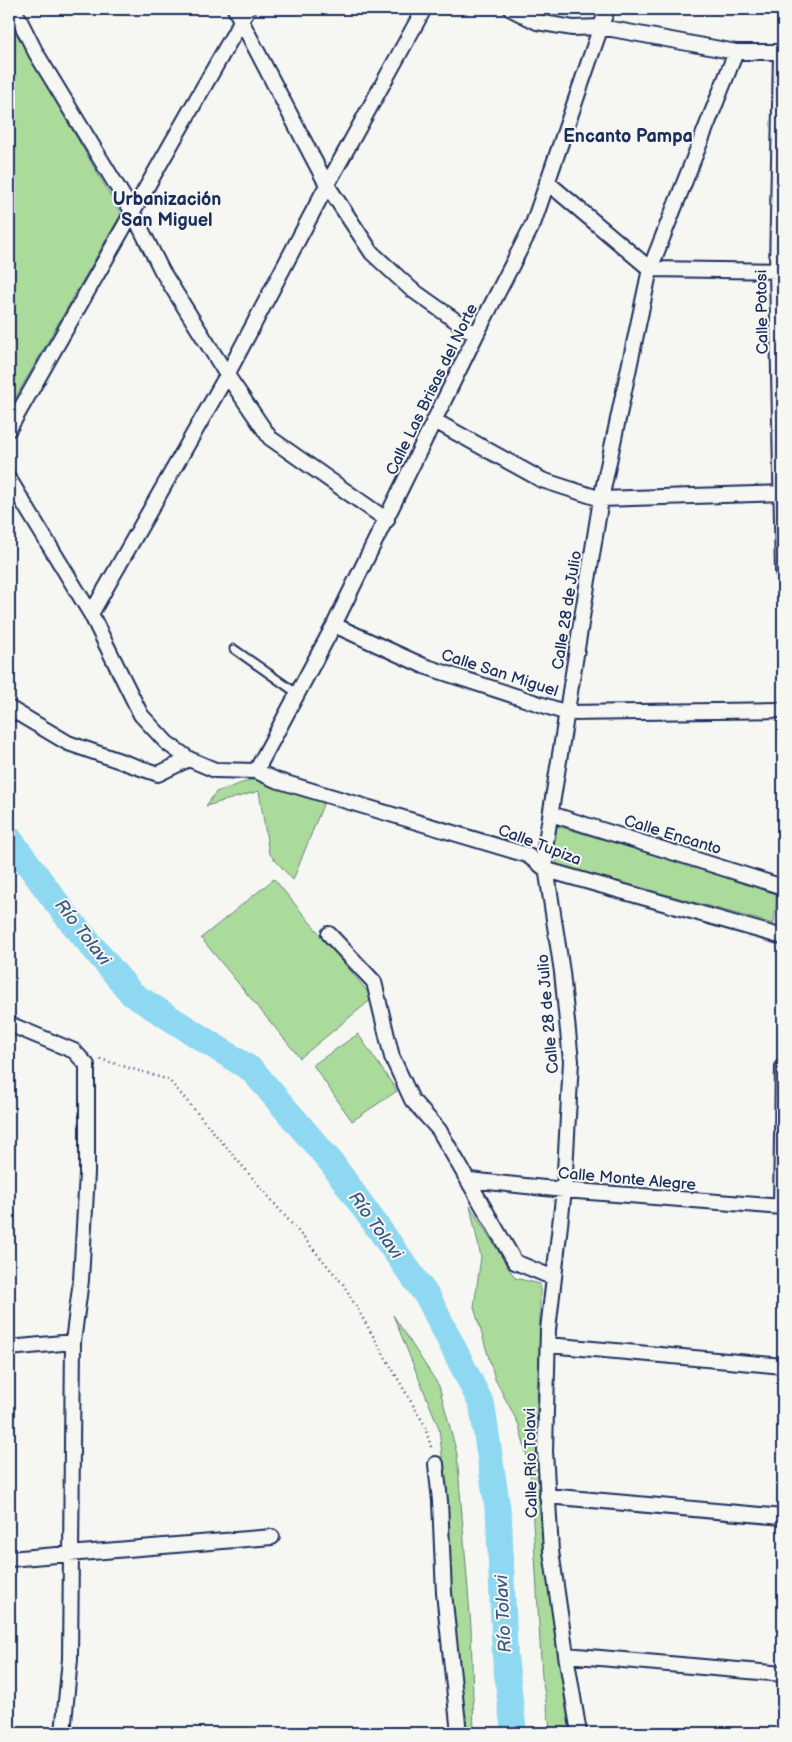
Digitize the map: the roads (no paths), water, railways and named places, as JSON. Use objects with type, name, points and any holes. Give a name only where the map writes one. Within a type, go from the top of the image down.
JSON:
[{"type":"street","points":[[91,614],[227,375],[327,185],[424,9]]},
{"type":"street","points":[[511,9],[537,22],[573,28],[601,27],[736,52],[782,52]]},
{"type":"street","name":"Calle Las Brisas del Norte","points":[[256,771],[334,625],[476,335],[533,224],[607,9]]},
{"type":"street","points":[[242,13],[327,185],[372,253],[411,289],[476,335]]},
{"type":"street","points":[[9,429],[242,13]]},
{"type":"street","points":[[13,15],[132,212],[162,271],[227,375],[270,438],[387,520]]},
{"type":"street","name":"Calle 28 de Julio","points":[[564,1190],[571,1061],[562,972],[544,854],[601,500],[650,269],[736,52]]},
{"type":"street","name":"Calle Potosi","points":[[782,52],[780,271],[783,572]]},
{"type":"street","points":[[547,182],[650,269],[780,271]]},
{"type":"street","points":[[435,421],[542,480],[601,500],[782,493]]},
{"type":"street","points":[[9,479],[91,614],[141,715],[167,743],[189,760],[215,770],[256,771]]},
{"type":"street","name":"Calle San Miguel","points":[[334,625],[424,666],[567,713],[783,710]]},
{"type":"street","points":[[9,708],[68,743],[158,774],[189,760]]},
{"type":"street","name":"Calle Tupiza","points":[[256,771],[276,780],[527,855],[547,870],[783,937]]},
{"type":"street","name":"Calle Encanto","points":[[551,814],[783,887]]},
{"type":"street","points":[[329,934],[374,982],[392,1057],[412,1100],[438,1130],[469,1180],[515,1262],[554,1278]]},
{"type":"street","points":[[9,1024],[74,1051],[87,1065],[87,1173],[81,1280],[73,1342],[70,1659],[62,1733]]},
{"type":"street","points":[[782,1207],[783,1066]]},
{"type":"street","name":"Calle Monte Alegre","points":[[469,1180],[564,1190],[782,1207]]},
{"type":"street","name":"Calle Río Tolavi","points":[[564,1190],[548,1345],[544,1451],[552,1551],[579,1733]]},
{"type":"street","points":[[9,1348],[73,1342]]},
{"type":"street","points":[[548,1345],[783,1366]]},
{"type":"street","points":[[436,1464],[440,1501],[444,1593],[458,1733]]},
{"type":"street","points":[[547,1496],[783,1517]]},
{"type":"street","points":[[9,1559],[272,1537]]},
{"type":"street","points":[[566,1655],[783,1674]]},
{"type":"lane","points":[[234,648],[298,694]]},
{"type":"waterway","name":"Río Tolavi","points":[[9,838],[65,914],[132,994],[252,1070],[331,1162],[429,1299],[482,1405],[499,1518],[505,1657],[514,1733]]},
{"type":"district","name":"Encanto Pampa","points":[[628,136]]},
{"type":"district","name":"Urbanización San Miguel","points":[[167,209]]}]
